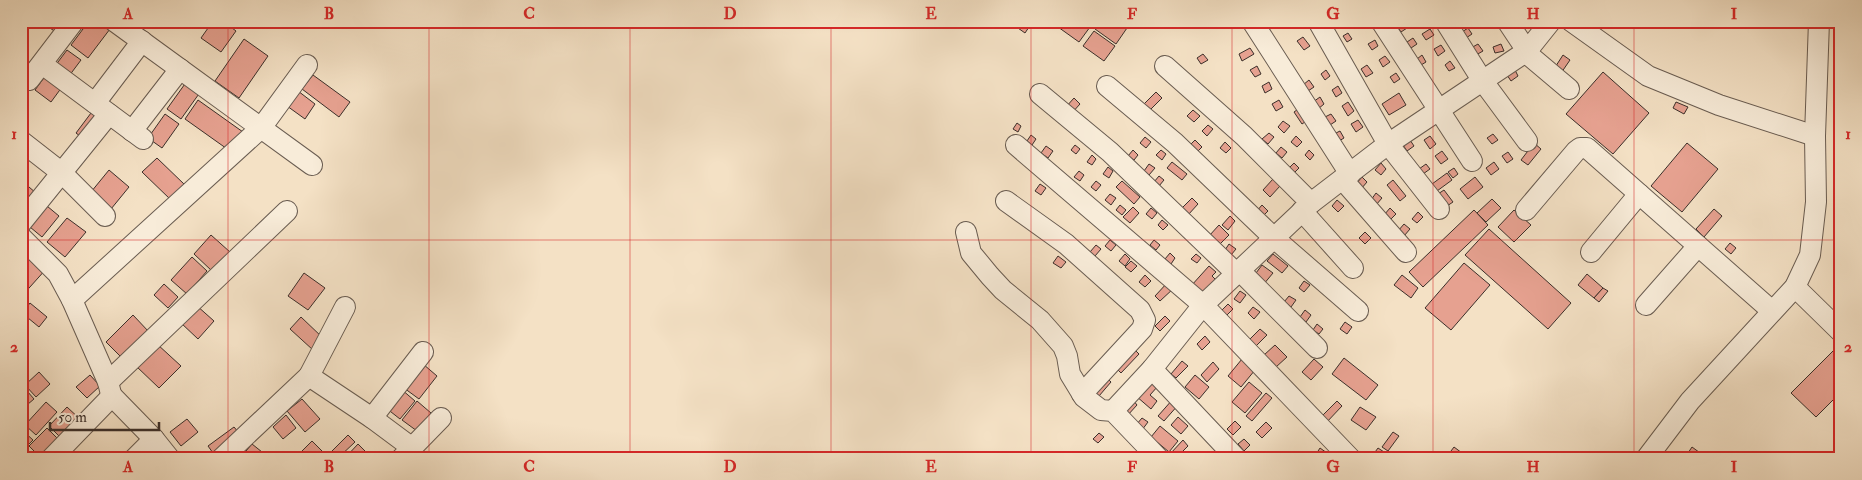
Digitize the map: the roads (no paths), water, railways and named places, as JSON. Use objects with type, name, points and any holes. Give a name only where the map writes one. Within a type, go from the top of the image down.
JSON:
[{"type":"street","points":[[29,80],[74,21]]},
{"type":"street","points":[[114,21],[312,164]]},
{"type":"street","points":[[1252,21],[1346,177],[1406,252]]},
{"type":"street","points":[[1318,21],[1388,144],[1439,209]]},
{"type":"street","points":[[1381,21],[1472,161]]},
{"type":"street","points":[[1445,21],[1482,80],[1527,141]]},
{"type":"street","points":[[1507,21],[1526,51],[1569,89]]},
{"type":"street","points":[[1113,412],[1152,369],[1204,304],[1306,207],[1388,144],[1526,51],[1550,21]]},
{"type":"street","points":[[1571,21],[1648,76],[1719,106],[1815,136]]},
{"type":"street","points":[[1646,459],[1690,401],[1795,287],[1810,255],[1816,202],[1815,136],[1819,21]]},
{"type":"street","points":[[21,223],[62,173],[142,41]]},
{"type":"street","points":[[42,64],[138,135],[180,69]]},
{"type":"street","points":[[72,300],[261,128],[307,65]]},
{"type":"street","points":[[1165,66],[1244,136],[1306,207],[1354,268]]},
{"type":"street","points":[[1107,86],[1175,143],[1274,238],[1358,311]]},
{"type":"street","points":[[1040,94],[1110,152],[1317,348]]},
{"type":"street","points":[[21,141],[62,173],[105,216]]},
{"type":"street","points":[[1016,145],[1204,304],[1351,459]]},
{"type":"street","points":[[1526,210],[1580,148],[1587,148],[1772,311]]},
{"type":"street","points":[[1591,252],[1639,194]]},
{"type":"street","points":[[1006,201],[1066,244],[1140,310],[1145,320],[1142,329],[1082,394]]},
{"type":"street","points":[[51,459],[110,389],[288,211]]},
{"type":"street","points":[[966,232],[971,253],[990,276],[1003,290],[1040,320],[1063,346],[1070,374],[1082,394],[1102,410],[1113,412],[1159,459]]},
{"type":"street","points":[[21,236],[58,274],[72,300],[110,389],[170,459]]},
{"type":"street","points":[[1646,305],[1698,246]]},
{"type":"street","points":[[1795,287],[1841,332]]},
{"type":"street","points":[[220,459],[309,376],[345,307]]},
{"type":"street","points":[[372,418],[423,352]]},
{"type":"street","points":[[1152,369],[1237,459]]},
{"type":"street","points":[[309,376],[372,418],[406,453],[441,418]]},
{"type":"street","points":[[134,459],[154,439]]}]
